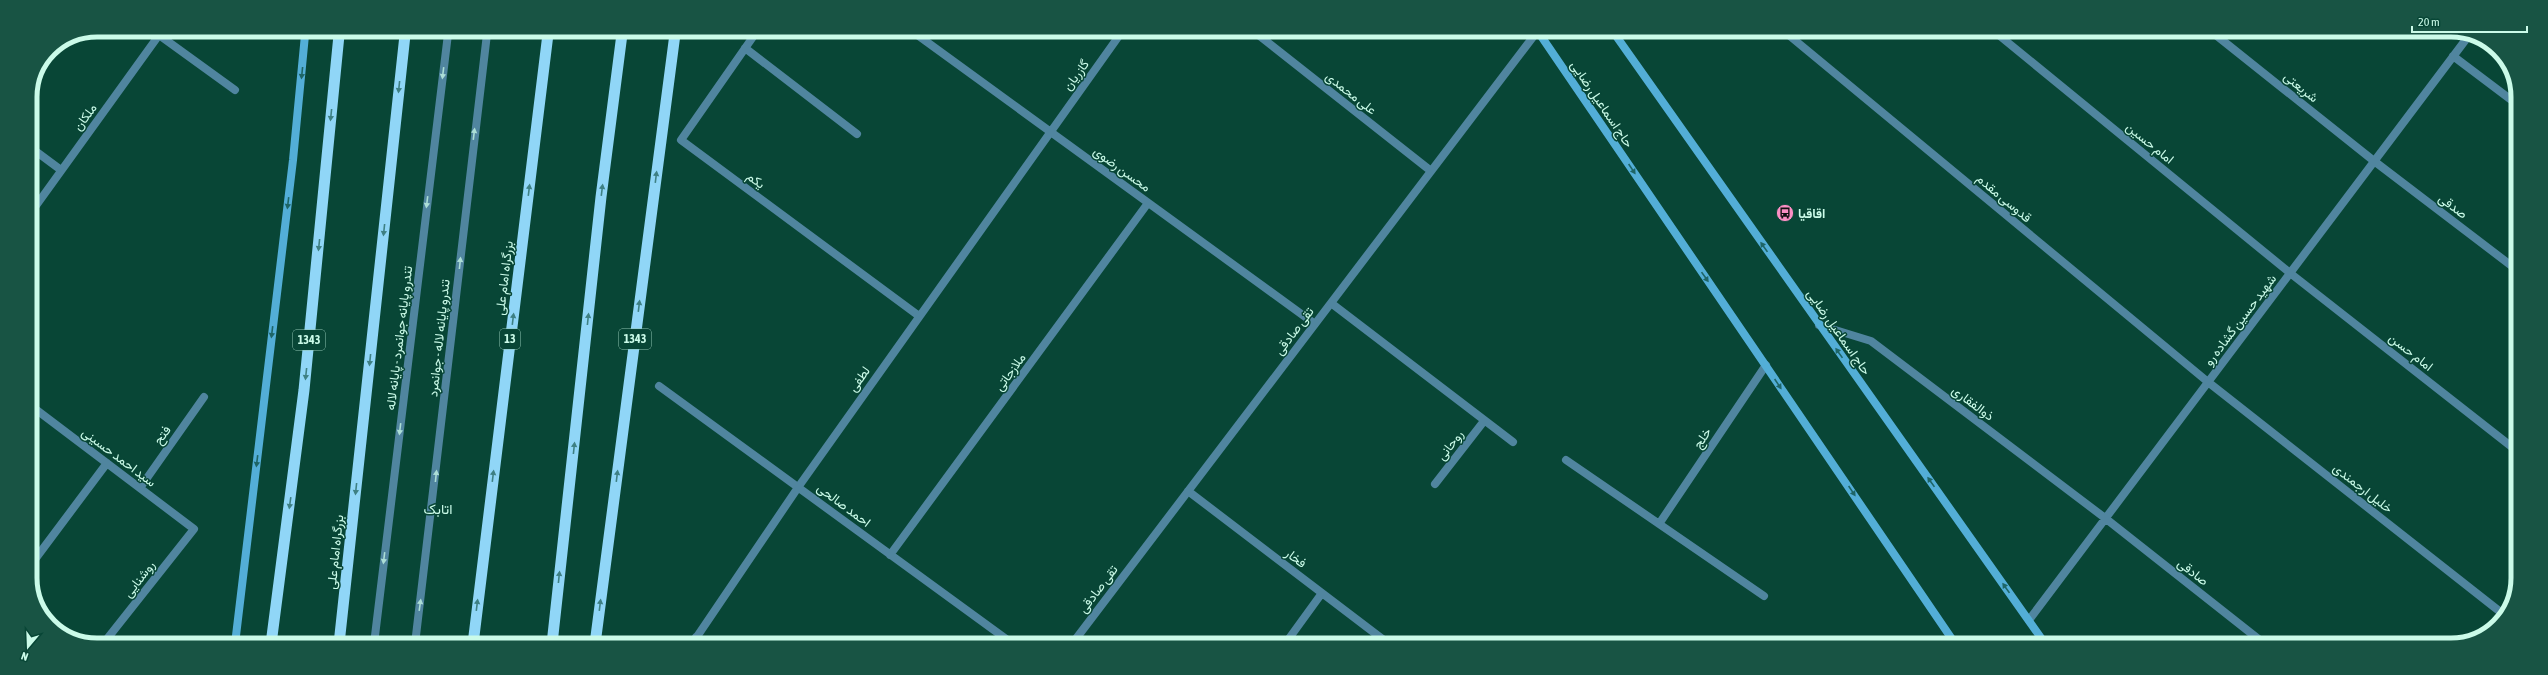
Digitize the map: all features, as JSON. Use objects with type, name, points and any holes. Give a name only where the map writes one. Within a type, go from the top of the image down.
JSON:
[{"type":"highway","name":"1343","points":[[272,638],[304,390],[339,37]]},
{"type":"highway","name":"بزرگراه امام علی","points":[[340,638],[405,37]]},
{"type":"highway","name":"بزرگراه امام علی","points":[[474,638],[548,37]]},
{"type":"highway","points":[[553,638],[600,205],[622,37]]},
{"type":"highway","name":"1343","points":[[596,638],[675,37]]},
{"type":"main road","points":[[236,638],[292,168],[305,37]]},
{"type":"main road","name":"حاج اسماعیل رضایی","points":[[1540,37],[1766,365],[1951,638]]},
{"type":"main road","name":"حاج اسماعیل رضایی","points":[[1617,37],[2041,638]]},
{"type":"street","name":"ملکان","points":[[37,204],[158,37]]},
{"type":"street","points":[[162,37],[235,90]]},
{"type":"street","name":"تندرو پایانه جوانمرد - پایانه لاله","points":[[375,638],[448,37]]},
{"type":"street","name":"تندرو پایانه لاله - جوانمرد","points":[[416,638],[487,37]]},
{"type":"street","name":"یکم","points":[[753,37],[681,140],[919,316]]},
{"type":"street","name":"محسن رضوی","points":[[920,37],[1315,324]]},
{"type":"street","name":"گازریان","points":[[1050,131],[1117,37]]},
{"type":"street","name":"علی محمدی","points":[[1261,37],[1431,171]]},
{"type":"street","name":"تقی صادقی","points":[[1077,638],[1534,37]]},
{"type":"street","name":"قدوسی مقدم","points":[[1791,37],[2208,382]]},
{"type":"street","name":"امام حسین","points":[[2001,37],[2290,273]]},
{"type":"street","name":"شریعتی","points":[[2218,37],[2374,161]]},
{"type":"street","name":"شهید حسین گشاده رو","points":[[2029,620],[2453,56],[2464,38]]},
{"type":"street","points":[[745,48],[857,134]]},
{"type":"street","points":[[2453,56],[2511,100]]},
{"type":"street","name":"لطفی","points":[[695,638],[799,486],[1050,131]]},
{"type":"street","points":[[37,152],[61,170]]},
{"type":"street","name":"صدقی","points":[[2374,161],[2511,265]]},
{"type":"street","name":"ملازجاتی","points":[[890,555],[1148,203]]},
{"type":"street","name":"امام حسن","points":[[2290,273],[2511,446]]},
{"type":"street","points":[[1331,303],[1513,442]]},
{"type":"street","name":"ذوالفقاری","points":[[1819,325],[1871,341],[2105,518]]},
{"type":"street","name":"خلج","points":[[1659,524],[1766,365]]},
{"type":"street","name":"خلیل ارجمندی","points":[[2208,382],[2500,612]]},
{"type":"street","name":"احمد صالحی","points":[[659,386],[799,486],[890,555],[1005,638]]},
{"type":"street","name":"فتح","points":[[140,488],[204,396]]},
{"type":"street","name":"سید احمد حسینی","points":[[37,410],[194,529]]},
{"type":"street","name":"روحانی","points":[[1435,484],[1484,421]]},
{"type":"street","points":[[1566,460],[1764,596]]},
{"type":"street","points":[[37,557],[107,463]]},
{"type":"street","name":"فخار","points":[[1188,491],[1381,638]]},
{"type":"street","name":"صادقی","points":[[2105,518],[2257,638]]},
{"type":"street","name":"روشنایی","points":[[108,638],[194,529]]},
{"type":"street","points":[[1289,638],[1322,593]]},
{"type":"place","name":"اقاقیا","points":[[1785,213]]},
{"type":"district","name":"اتابک","points":[[438,509]]}]
